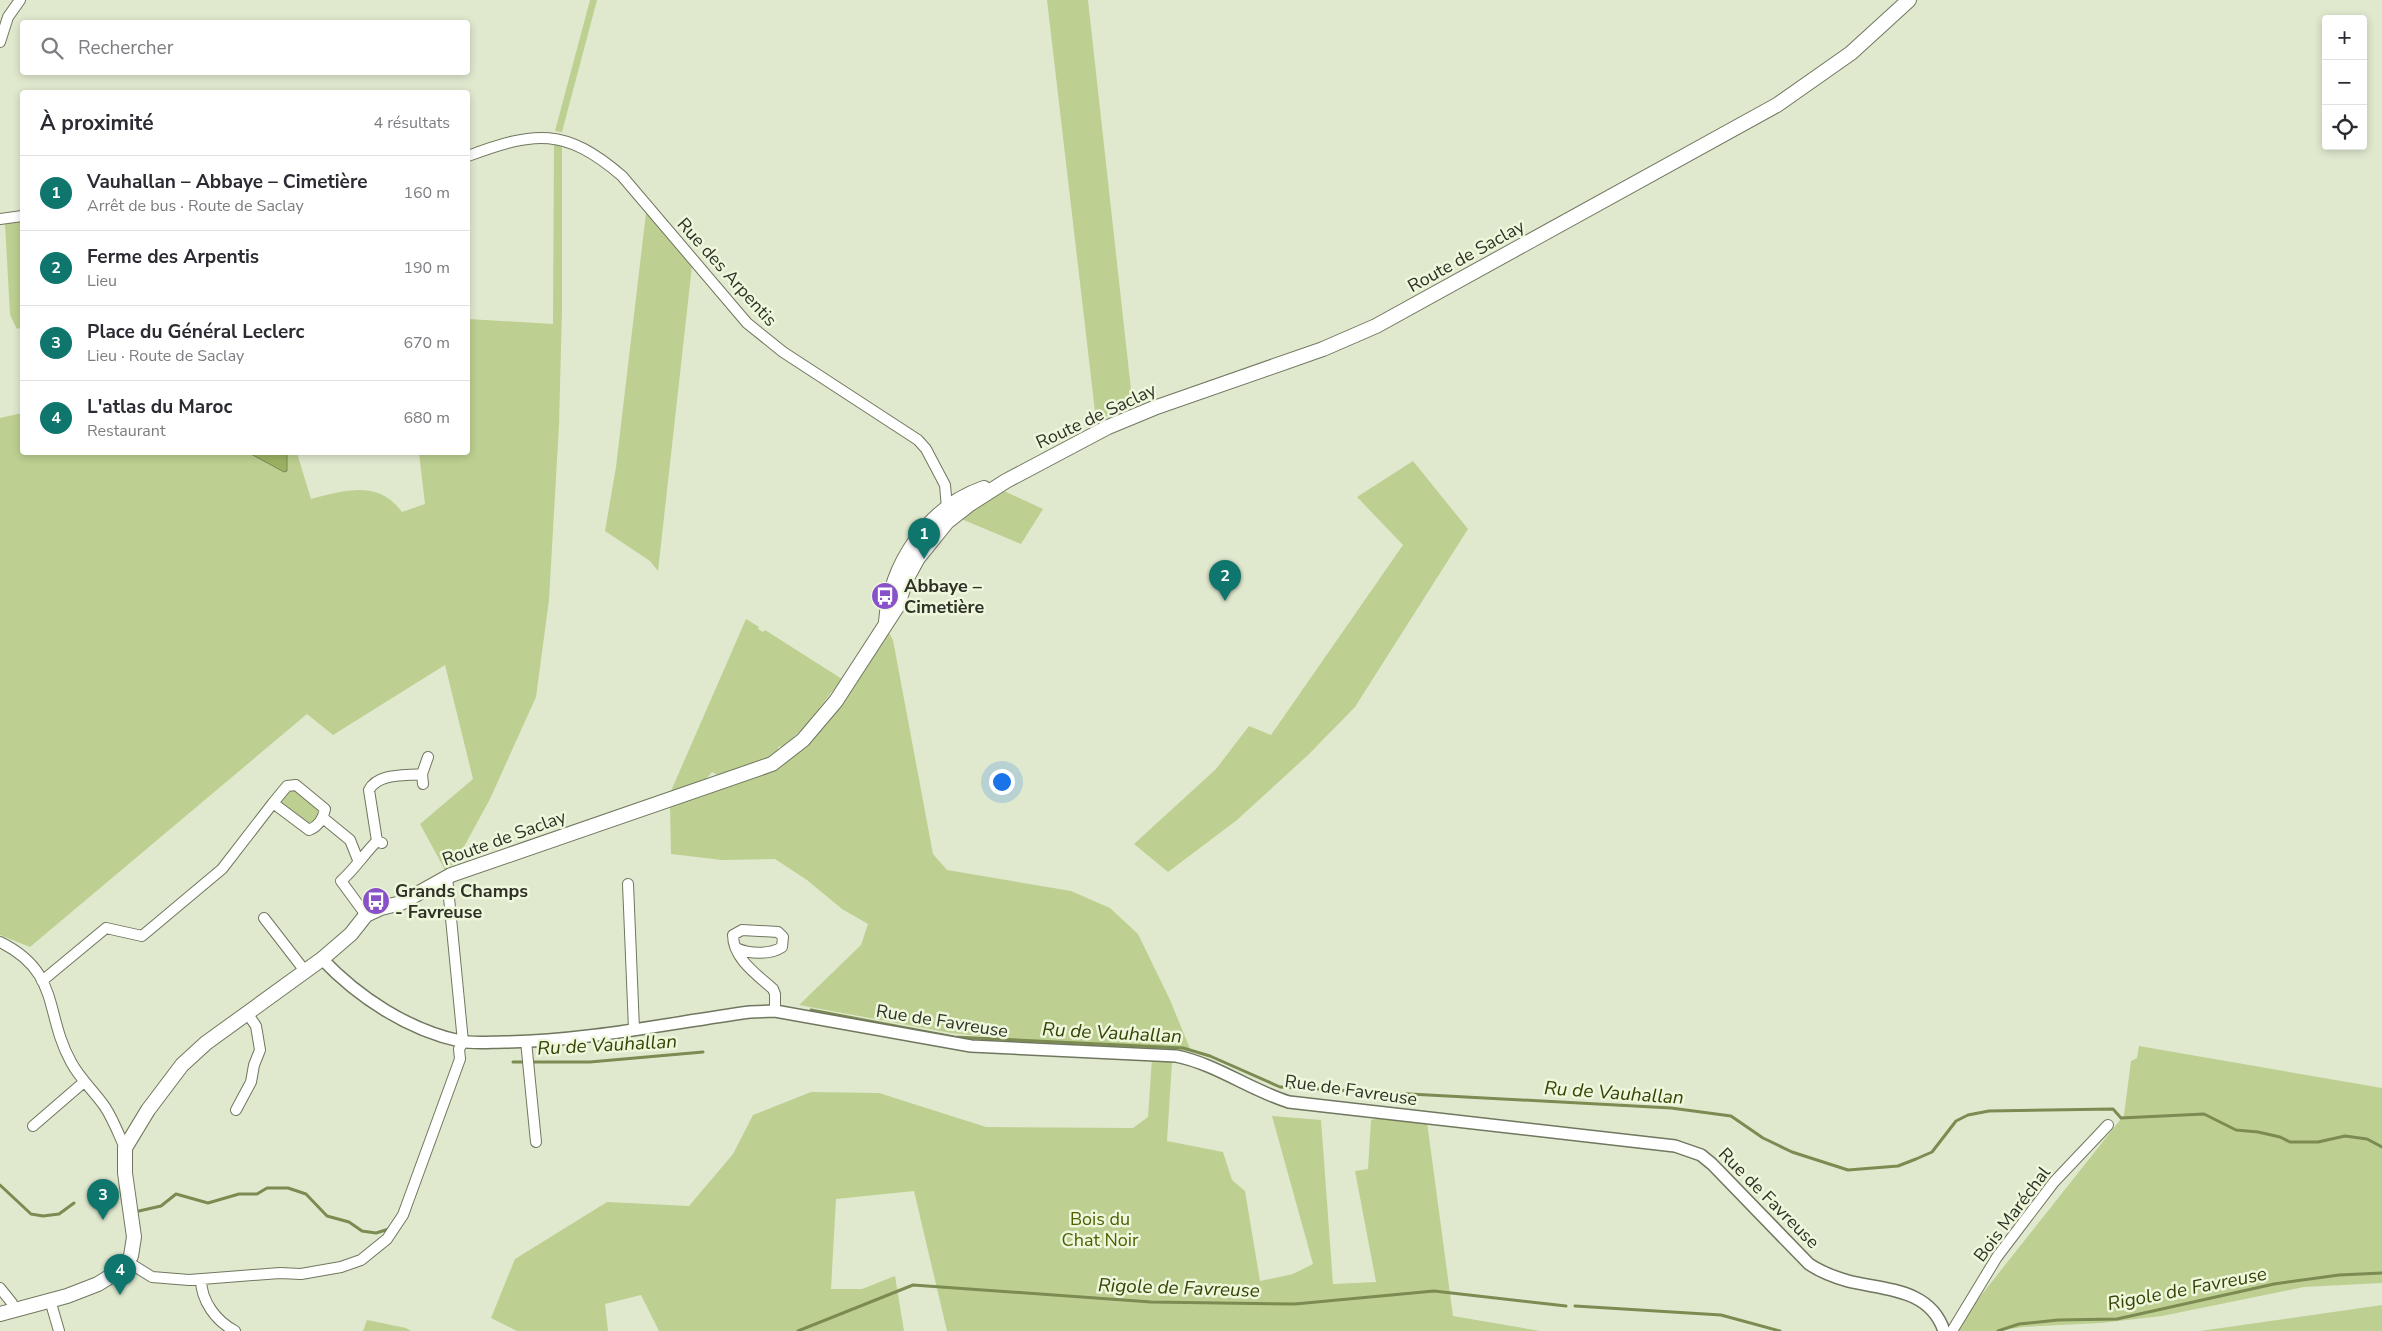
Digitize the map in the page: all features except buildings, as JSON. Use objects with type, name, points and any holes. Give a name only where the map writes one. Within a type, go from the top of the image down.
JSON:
[{"type":"main road","name":"Route de Saclay","points":[[125,1148],[148,1110],[182,1065],[206,1043],[322,959],[351,934],[366,915],[381,908],[400,903],[447,877],[772,764],[788,754],[817,725],[862,663],[897,607],[906,580],[933,536],[960,512],[1006,481],[1066,448],[1133,416],[1323,349],[1376,326],[1777,105],[1851,53],[1909,0]]},
{"type":"main road","name":"Route de Saclay","points":[[886,623],[887,605],[892,590],[910,548],[925,528],[961,498],[1006,481]]},
{"type":"main road","points":[[7,1312],[98,1284],[115,1276],[128,1262],[134,1248],[134,1237],[125,1173],[125,1148]]},
{"type":"street","points":[[0,42],[8,17],[20,0]]},
{"type":"street","name":"Rue des Arpentis","points":[[470,155],[506,142],[558,138],[580,146],[603,159],[622,176],[747,323],[783,352],[918,440],[926,449],[945,485],[947,508]]},
{"type":"street","points":[[0,219],[20,216]]},
{"type":"street","name":"Rue des Arpentis","points":[[945,485],[956,491],[961,498]]},
{"type":"street","name":"Route de Saclay","points":[[933,536],[936,526],[961,505],[961,498]]},
{"type":"street","points":[[366,915],[342,881],[351,873],[358,860],[380,842],[369,790],[372,784],[382,778],[422,779],[428,757]]},
{"type":"street","points":[[42,981],[106,928],[142,936],[222,869],[273,803],[287,786],[296,785],[325,809],[323,818],[316,827],[309,830],[273,803]]},
{"type":"street","points":[[323,818],[350,840],[358,860]]},
{"type":"street","points":[[128,1262],[152,1277],[189,1280],[326,1271],[350,1264],[379,1246],[395,1229],[440,1118],[460,1059],[459,1049],[463,1042],[447,877]]},
{"type":"street","points":[[628,884],[634,1029]]},
{"type":"street","points":[[264,918],[305,971]]},
{"type":"street","points":[[0,942],[26,957],[39,973],[52,1006],[62,1043],[84,1082],[105,1108],[125,1148]]},
{"type":"street","points":[[736,948],[741,960],[773,989],[776,1011]]},
{"type":"street","name":"Rue de Favreuse","points":[[322,959],[349,986],[400,1019],[426,1031],[463,1042],[526,1042],[750,1012],[776,1011],[971,1046],[1176,1056],[1192,1059],[1267,1095],[1289,1102],[1675,1146],[1701,1155],[1724,1175],[1810,1264],[1820,1271],[1847,1281],[1912,1294],[1932,1309],[1944,1331]]},
{"type":"street","points":[[236,1110],[251,1082],[254,1065],[260,1050],[256,1026],[247,1013]]},
{"type":"street","points":[[526,1042],[536,1142]]},
{"type":"street","points":[[32,1126],[84,1082]]},
{"type":"street","name":"Bois Maréchal","points":[[1952,1331],[2002,1250],[2054,1182],[2108,1125]]},
{"type":"street","points":[[201,1279],[204,1295],[211,1308],[220,1321],[236,1331]]},
{"type":"street","points":[[0,1288],[12,1303],[7,1312]]},
{"type":"street","points":[[50,1300],[59,1331]]},
{"type":"green space","points":[[590,0],[597,0],[562,132],[555,131]]},
{"type":"green space","points":[[1047,0],[1088,0],[1133,408],[1096,420]]},
{"type":"green space","points":[[554,141],[562,145],[562,310],[559,425],[549,600],[536,697],[490,799],[455,863],[445,870],[420,824],[473,779],[445,665],[333,735],[307,714],[30,947],[0,935],[0,418],[20,413],[20,455],[298,455],[311,499],[348,491],[371,491],[393,502],[402,512],[425,504],[419,455],[470,455],[470,319],[553,324]]},
{"type":"green space","points":[[646,213],[692,266],[658,571],[650,561],[605,531],[616,467]]},
{"type":"green space","points":[[20,220],[20,328],[17,329],[10,315],[5,223]]},
{"type":"green space","points":[[1413,461],[1468,529],[1355,707],[1308,755],[1237,820],[1168,872],[1134,844],[1216,769],[1249,726],[1271,735],[1403,545],[1357,497]]},
{"type":"green space","points":[[1004,491],[1043,509],[1021,544],[959,518]]},
{"type":"green space","points":[[746,619],[759,627],[758,629],[763,632],[765,630],[842,679],[805,726],[785,746],[778,747],[778,752],[764,760],[742,768],[718,775],[712,772],[706,779],[671,791]]},
{"type":"green space","points":[[889,633],[893,640],[933,854],[947,870],[1071,891],[1110,908],[1138,934],[1170,1000],[1191,1051],[1075,1046],[951,1033],[799,1005],[861,945],[868,924],[842,909],[807,880],[775,859],[722,860],[671,854],[670,805],[771,763],[857,678]]},
{"type":"green space","points":[[296,789],[320,811],[314,823],[307,825],[281,805],[285,794]]},
{"type":"green space","points":[[2139,1046],[2382,1088],[2382,1283],[2304,1287],[2162,1316],[2101,1323],[2023,1327],[1995,1331],[1957,1331],[1967,1313],[2124,1115],[2131,1061],[2137,1058]]},
{"type":"green space","name":"Bois du Chat Noir","points":[[1152,1058],[1172,1062],[1167,1141],[1223,1152],[1232,1180],[1245,1191],[1260,1281],[1293,1274],[1313,1264],[1272,1116],[1321,1120],[1333,1284],[1376,1282],[1355,1171],[1368,1169],[1371,1120],[1384,1117],[1427,1122],[1453,1316],[1540,1331],[947,1331],[914,1191],[836,1199],[831,1289],[862,1289],[895,1276],[904,1331],[659,1331],[641,1295],[605,1304],[608,1331],[517,1331],[491,1318],[515,1259],[607,1202],[689,1206],[733,1154],[753,1115],[811,1092],[879,1093],[986,1127],[1133,1128],[1148,1117]]},
{"type":"green space","points":[[2382,1305],[2382,1331],[2200,1331]]},
{"type":"green space","points":[[367,1320],[406,1328],[411,1331],[363,1331]]},
{"type":"shaded area","points":[[253,455],[287,455],[287,471],[284,472]]},
{"type":"waterway","name":"Ru de Vauhallan","points":[[811,1010],[954,1037],[1183,1048],[1210,1056],[1280,1087],[1671,1108],[1731,1116],[1763,1138],[1792,1152],[1848,1170],[1898,1166],[1916,1159],[1932,1152],[1956,1121],[1968,1115],[1989,1111],[2113,1109],[2121,1118],[2204,1114],[2236,1130],[2258,1132],[2280,1137],[2290,1142],[2318,1142],[2345,1136],[2367,1139],[2382,1147]]},
{"type":"waterway","name":"Ru de Vauhallan","points":[[513,1062],[590,1062],[703,1052]]},
{"type":"waterway","name":"Ru de Vauhallan","points":[[0,1185],[31,1214],[43,1216],[59,1214],[74,1203]]},
{"type":"waterway","name":"Ru de Vauhallan","points":[[139,1211],[161,1206],[176,1194],[208,1203],[239,1194],[257,1194],[267,1188],[288,1188],[306,1194],[327,1216],[349,1222],[362,1231],[376,1233],[389,1229]]},
{"type":"waterway","name":"Rigole de Favreuse","points":[[1998,1331],[2019,1324],[2058,1320],[2117,1319],[2274,1284],[2339,1275],[2382,1273]]},
{"type":"waterway","name":"Rigole de Favreuse","points":[[798,1331],[913,1285],[1151,1302],[1295,1304],[1434,1291],[1566,1306]]},
{"type":"waterway","name":"Rigole de Favreuse","points":[[1575,1306],[1721,1315],[1780,1331]]},
{"type":"place","name":"Vauhallan – Abbaye – Cimetière","points":[[924,559]]},
{"type":"place","name":"Abbaye – Cimetière","points":[[885,596]]},
{"type":"place","name":"Ferme des Arpentis","points":[[1225,601]]},
{"type":"place","name":"Grands Champs - Favreuse","points":[[376,901]]},
{"type":"place","name":"Place du Général Leclerc","points":[[103,1220]]},
{"type":"place","name":"L'atlas du Maroc","points":[[120,1295]]}]
